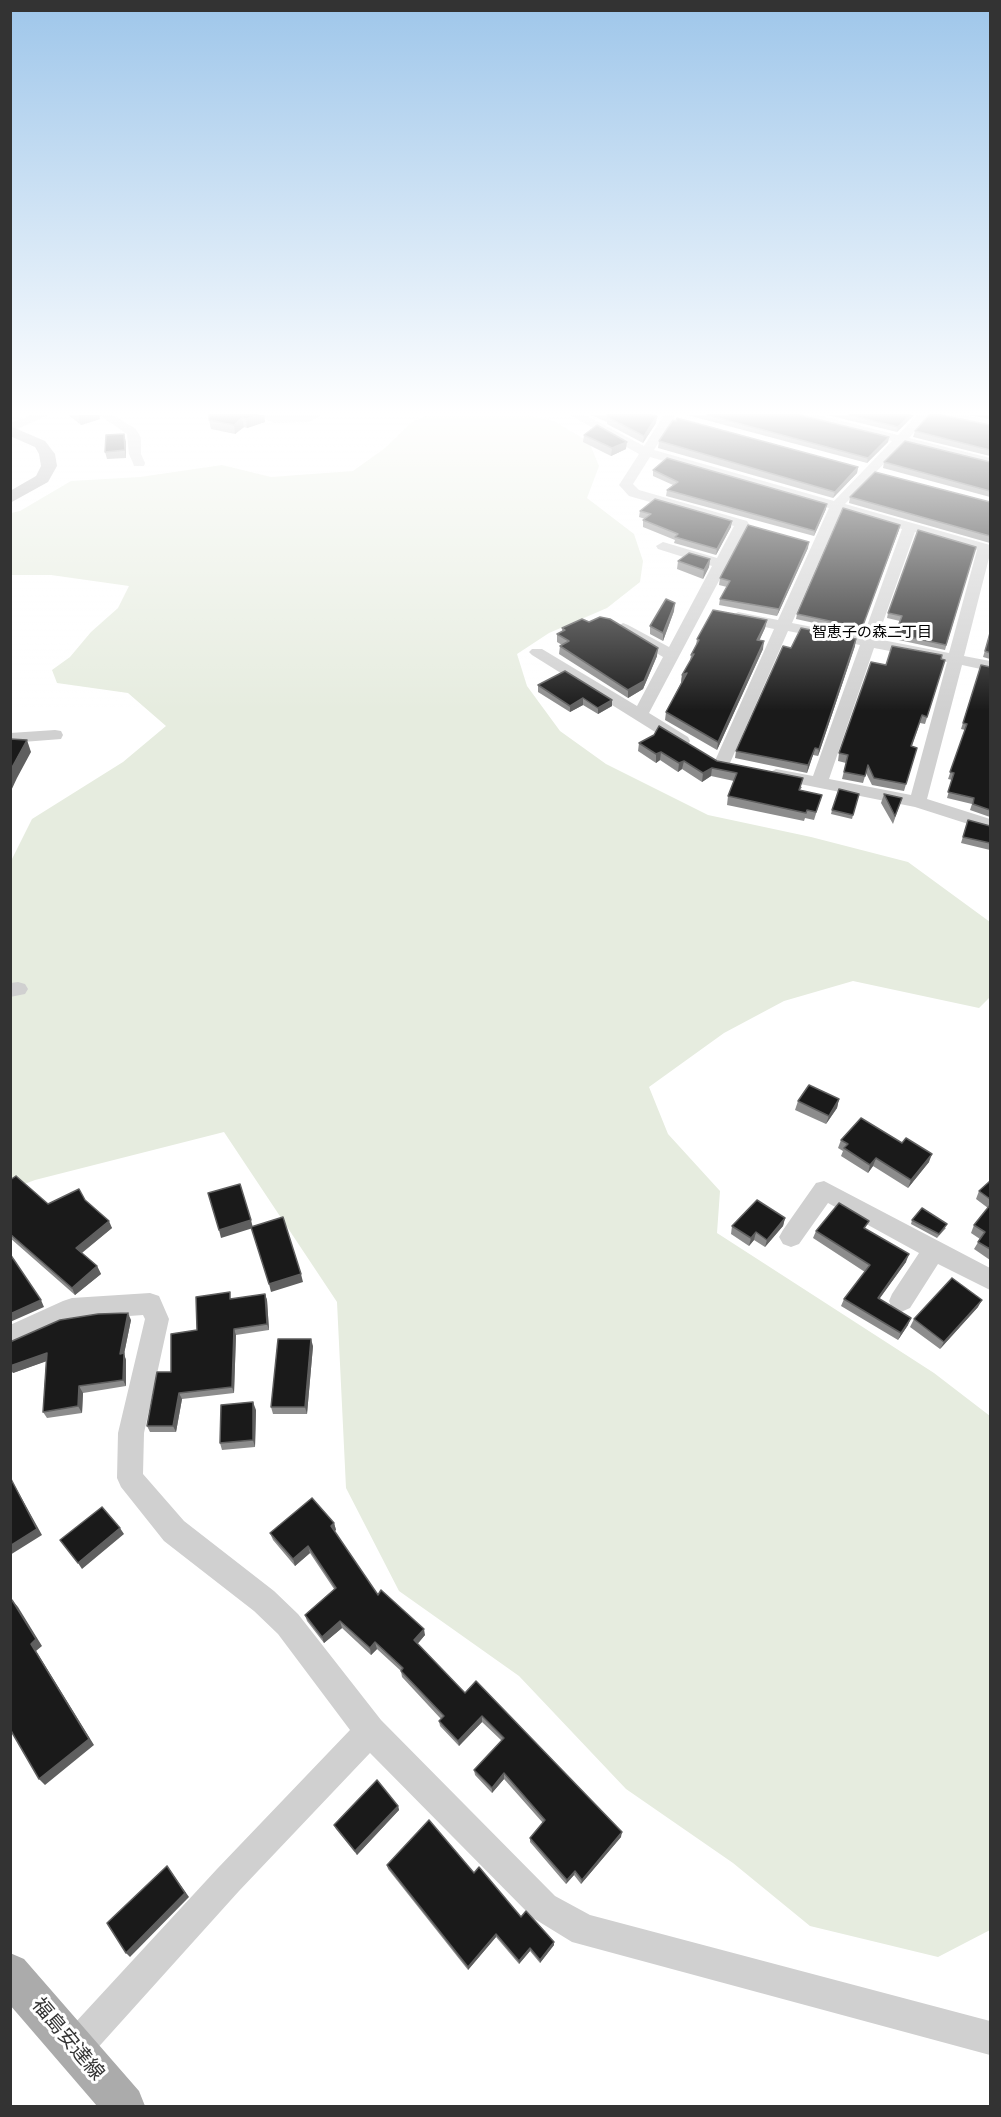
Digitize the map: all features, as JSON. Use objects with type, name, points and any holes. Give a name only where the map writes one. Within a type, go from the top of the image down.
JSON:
[{"type":"main road","name":"福島安達線","points":[[10,1973],[122,2104]]},
{"type":"street","points":[[640,715],[720,564],[748,525],[708,514]]},
{"type":"street","points":[[722,764],[783,626],[814,543],[832,514]]},
{"type":"street","points":[[868,514],[988,549],[918,802]]},
{"type":"street","points":[[819,782],[910,526]]},
{"type":"street","points":[[663,546],[720,564]]},
{"type":"street","points":[[697,608],[869,644],[990,666]]},
{"type":"street","points":[[623,628],[672,655]]},
{"type":"street","points":[[537,652],[722,764],[743,768]]},
{"type":"street","points":[[10,738],[55,735]]},
{"type":"street","points":[[765,772],[918,802],[990,825]]},
{"type":"street","points":[[791,1237],[824,1190],[990,1280]]},
{"type":"street","points":[[901,1300],[934,1250]]},
{"type":"street","points":[[10,1337],[72,1309],[150,1304],[157,1319],[131,1433],[130,1478],[174,1531],[264,1601],[288,1624],[370,1731],[544,1907],[585,1930],[990,2038]]},
{"type":"street","points":[[74,2050],[228,1880],[370,1731]]},
{"type":"shaded area","points":[[11,514],[608,514],[634,534],[643,561],[640,582],[607,608],[549,633],[517,654],[527,686],[560,731],[606,764],[708,815],[811,837],[908,862],[990,922],[990,997],[979,1008],[853,981],[784,1001],[724,1033],[649,1087],[668,1134],[720,1191],[717,1233],[934,1373],[990,1416],[990,1930],[938,1957],[810,1926],[733,1863],[626,1789],[519,1676],[399,1591],[346,1488],[337,1302],[224,1132],[35,1180],[11,1189],[11,861],[32,819],[123,762],[166,726],[128,693],[57,683],[52,670],[70,657],[91,632],[118,608],[129,586],[51,575],[11,575]]},
{"type":"building","points":[[651,514],[707,514],[732,521],[717,549],[675,537],[678,534],[643,520]]},
{"type":"building","points":[[753,514],[823,514],[815,531]]},
{"type":"building","points":[[840,514],[862,514],[900,525],[862,628],[797,614]]},
{"type":"building","points":[[910,514],[990,514],[990,536]]},
{"type":"building","points":[[748,525],[809,542],[779,609],[720,599],[730,581],[720,578]]},
{"type":"building","points":[[918,530],[976,547],[946,645],[895,634],[902,616],[888,613]]},
{"type":"building","points":[[689,553],[710,559],[704,570],[678,561]]},
{"type":"building","points":[[666,599],[675,603],[663,633],[650,626]]},
{"type":"building","points":[[713,610],[767,620],[757,640],[764,641],[718,742],[666,712],[687,673],[682,675],[694,654],[691,655],[699,640],[697,639]]},
{"type":"building","points":[[600,617],[610,619],[658,648],[644,681],[628,690],[560,646],[569,641],[557,634],[565,630],[562,628],[582,619],[589,622]]},
{"type":"building","points":[[801,628],[856,639],[819,749],[815,748],[808,765],[736,751],[783,646],[791,648]]},
{"type":"building","points":[[990,633],[990,653],[985,651]]},
{"type":"building","points":[[892,646],[942,655],[941,659],[945,660],[927,717],[922,715],[911,746],[917,748],[906,784],[874,778],[868,765],[865,776],[844,772],[848,755],[839,753],[871,662],[886,665]]},
{"type":"building","points":[[981,665],[990,667],[990,810],[973,804],[974,798],[948,792],[954,773],[950,772],[967,724],[963,723]]},
{"type":"building","points":[[565,671],[612,700],[598,708],[583,698],[570,706],[538,685]]},
{"type":"building","points":[[659,726],[717,761],[803,778],[799,790],[822,795],[816,812],[807,810],[806,813],[728,796],[737,773],[712,768],[703,773],[684,761],[679,763],[661,752],[656,754],[639,743],[654,735]]},
{"type":"building","points":[[10,739],[27,740],[10,771]]},
{"type":"building","points":[[839,789],[859,794],[853,815],[832,810]]},
{"type":"building","points":[[884,794],[902,798],[895,816]]},
{"type":"building","points":[[968,820],[990,826],[990,843],[963,837]]},
{"type":"building","points":[[809,1085],[839,1099],[829,1116],[798,1101]]},
{"type":"building","points":[[861,1118],[902,1143],[906,1138],[932,1154],[911,1180],[876,1158],[870,1165],[844,1148],[848,1144],[841,1140]]},
{"type":"building","points":[[16,1176],[48,1204],[79,1189],[85,1200],[109,1221],[76,1248],[97,1266],[72,1288],[10,1234],[10,1180]]},
{"type":"building","points":[[990,1181],[990,1199],[979,1191]]},
{"type":"building","points":[[240,1184],[251,1220],[219,1230],[208,1193]]},
{"type":"building","points":[[757,1200],[785,1218],[767,1240],[756,1232],[751,1238],[732,1226]]},
{"type":"building","points":[[839,1203],[869,1221],[864,1228],[909,1254],[878,1298],[911,1318],[901,1333],[844,1299],[870,1265],[816,1231]]},
{"type":"building","points":[[990,1205],[990,1249],[978,1242],[985,1232],[974,1225]]},
{"type":"building","points":[[922,1208],[947,1224],[939,1234],[912,1220]]},
{"type":"building","points":[[283,1217],[301,1274],[269,1284],[251,1227]]},
{"type":"building","points":[[10,1254],[41,1300],[10,1314]]},
{"type":"building","points":[[952,1278],[982,1300],[944,1342],[914,1319]]},
{"type":"building","points":[[230,1292],[230,1299],[265,1294],[267,1324],[234,1329],[232,1387],[179,1393],[173,1426],[147,1426],[157,1372],[171,1372],[171,1334],[197,1330],[196,1297]]},
{"type":"building","points":[[128,1313],[120,1354],[124,1353],[123,1380],[79,1386],[78,1406],[43,1412],[47,1353],[10,1366],[10,1342],[60,1320],[98,1314]]},
{"type":"building","points":[[278,1339],[311,1339],[305,1407],[271,1407]]},
{"type":"building","points":[[253,1402],[253,1440],[220,1443],[221,1405]]},
{"type":"building","points":[[10,1480],[37,1529],[10,1546]]},
{"type":"building","points":[[312,1498],[334,1523],[331,1526],[378,1595],[381,1590],[424,1629],[414,1640],[465,1693],[476,1681],[622,1832],[582,1880],[575,1871],[567,1880],[530,1838],[545,1820],[504,1773],[492,1788],[474,1770],[504,1738],[482,1716],[458,1741],[439,1721],[444,1716],[401,1671],[403,1668],[375,1642],[370,1648],[340,1621],[322,1637],[305,1615],[336,1588],[308,1546],[293,1559],[270,1533]]},
{"type":"building","points":[[102,1507],[120,1528],[78,1563],[60,1540]]},
{"type":"building","points":[[12,1600],[36,1639],[31,1644],[89,1739],[39,1779],[10,1729],[10,1601]]},
{"type":"building","points":[[377,1780],[398,1806],[355,1851],[334,1825]]},
{"type":"building","points":[[429,1820],[474,1873],[479,1867],[521,1917],[526,1911],[554,1942],[540,1960],[530,1948],[519,1961],[496,1934],[468,1967],[387,1865]]},
{"type":"building","points":[[167,1866],[185,1893],[126,1953],[107,1923]]},
{"type":"district","name":"智恵子の森二丁目","points":[[872,633]]}]
